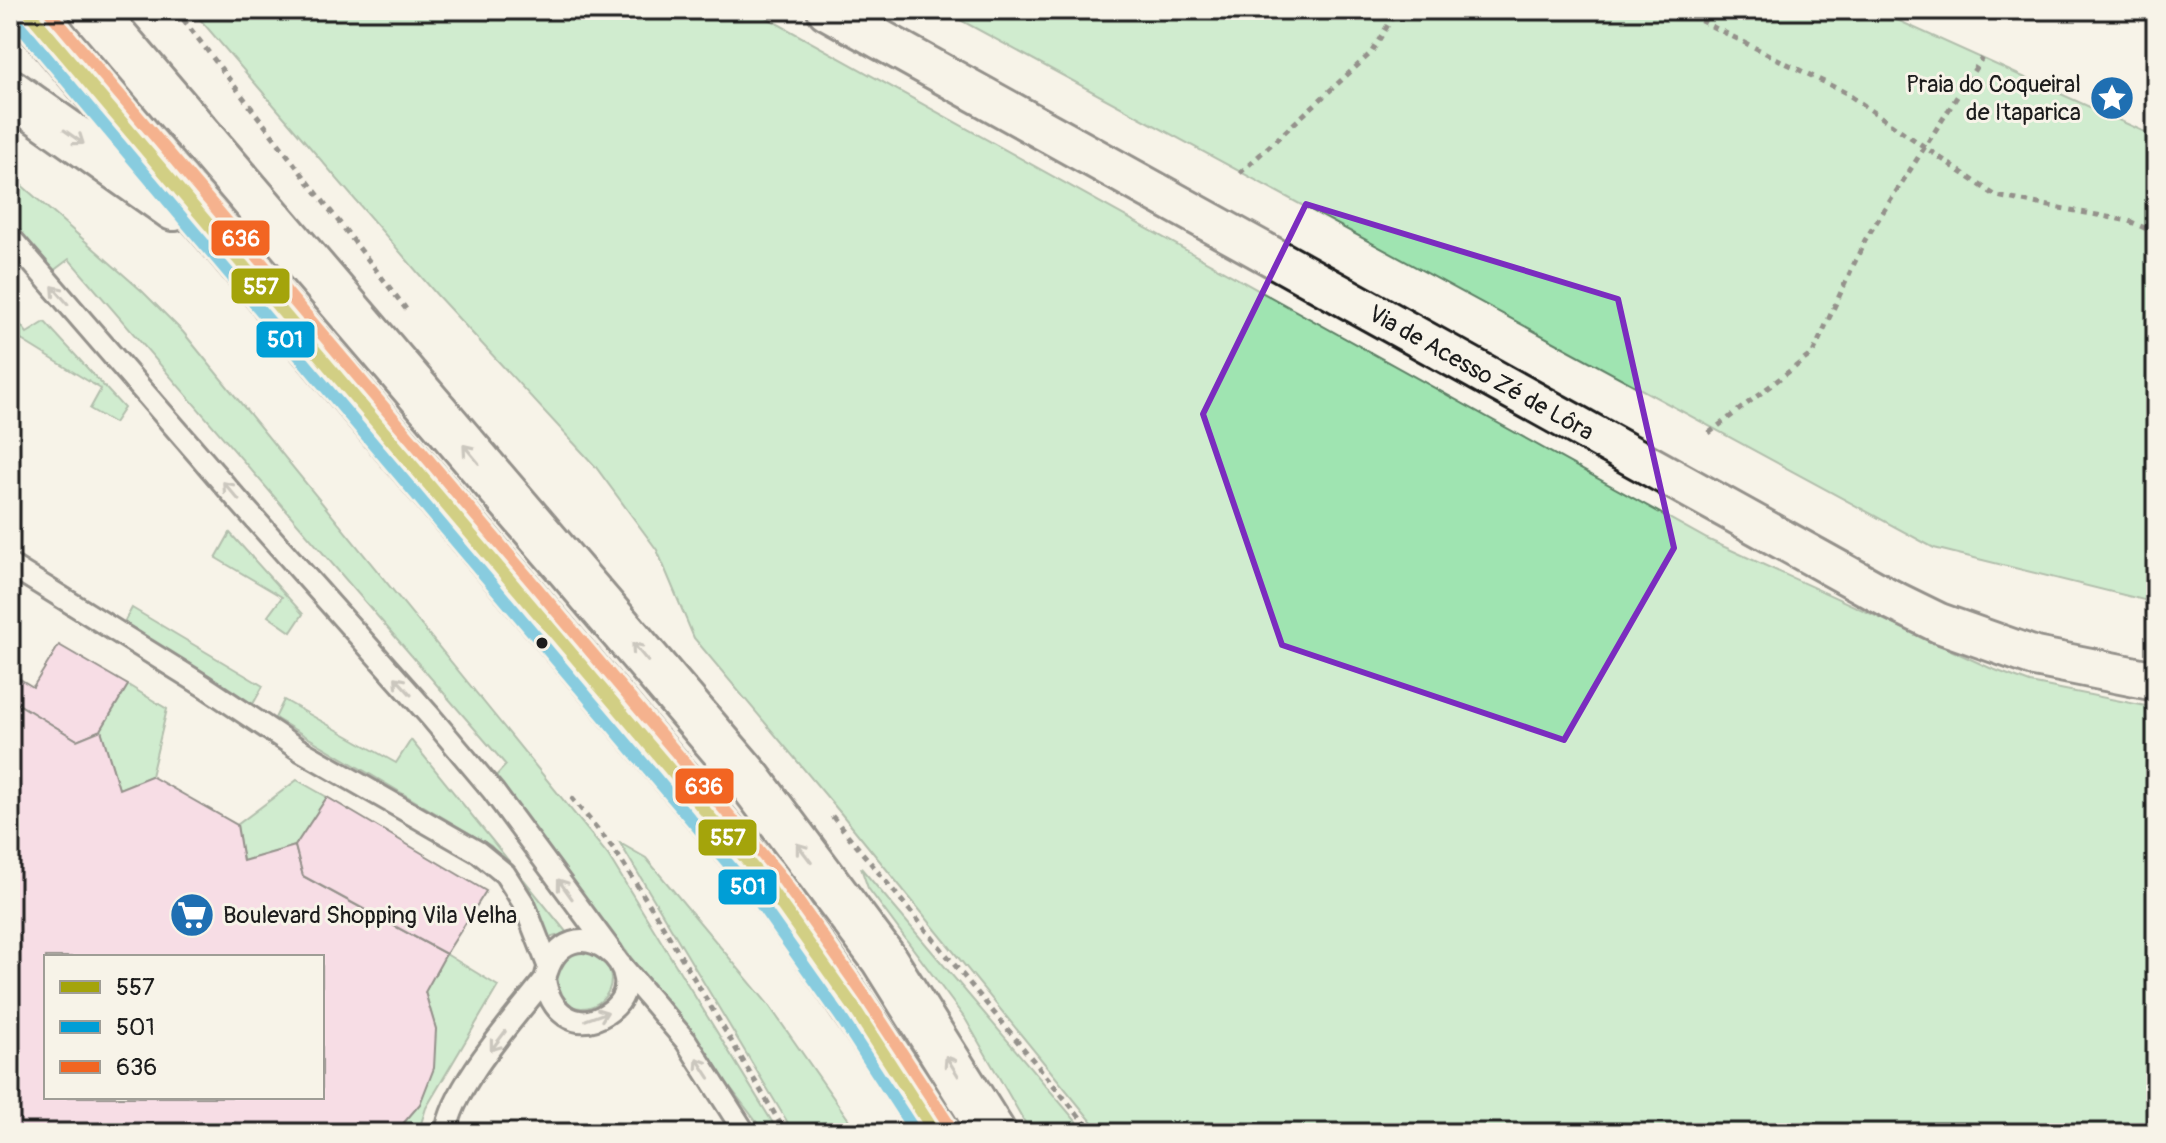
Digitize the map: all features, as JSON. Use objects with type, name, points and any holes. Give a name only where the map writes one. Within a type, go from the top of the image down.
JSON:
[{"type":"main road","points":[[27,10],[766,883],[839,984],[935,1133]]},
{"type":"main road","points":[[92,10],[748,778],[883,958],[993,1133]]},
{"type":"main road","points":[[10,92],[229,246]]},
{"type":"street","name":"Via de Acesso Zé de Lôra","points":[[827,10],[1890,599],[1939,623],[2035,657],[2156,681]]},
{"type":"lane","points":[[10,237],[493,791],[616,958],[686,1041],[745,1133]]},
{"type":"lane","points":[[10,565],[300,750],[478,852],[505,874],[518,894],[546,972],[547,995],[555,1009],[568,1018],[584,1021],[599,1018],[613,1010],[621,996],[624,980],[616,958],[599,944],[584,941],[569,944],[557,953],[546,972],[464,1085],[447,1122],[446,1133]]},
{"type":"path","points":[[176,10],[410,314]]},
{"type":"path","points":[[1240,173],[1371,53],[1397,10]]},
{"type":"path","points":[[1679,10],[1846,93],[1996,196],[2129,221],[2156,233]]},
{"type":"path","points":[[1709,433],[1813,353],[1865,240],[1982,58]]},
{"type":"path","points":[[571,797],[614,849],[786,1133]]},
{"type":"path","points":[[838,822],[1093,1133]]},
{"type":"highlighted area","points":[[1306,204],[1618,299],[1674,548],[1564,740],[1282,645],[1203,414]]},
{"type":"green space","points":[[192,10],[753,10],[1707,539],[1990,668],[2030,683],[2156,708],[2156,1133],[1101,1133],[694,638],[657,550],[595,466],[437,295]]},
{"type":"green space","points":[[942,10],[1875,10],[2156,137],[2156,603],[1934,548]]},
{"type":"green space","points":[[10,175],[142,291],[183,332],[608,855],[779,1133],[765,1133],[494,778],[506,765],[69,259],[49,274],[10,225]]},
{"type":"green space","points":[[10,312],[27,333],[45,322],[124,408],[114,423],[90,409],[101,389],[10,333]]},
{"type":"green space","points":[[230,533],[303,614],[291,632],[268,616],[282,597],[216,558]]},
{"type":"green space","points":[[132,608],[263,686],[253,704],[122,626]]},
{"type":"green space","points":[[128,685],[167,709],[151,776],[119,789],[101,730]]},
{"type":"green space","points":[[284,700],[396,763],[411,740],[567,933],[541,940],[536,906],[521,881],[491,846],[275,718]]},
{"type":"green space","points":[[297,780],[327,797],[295,846],[243,861],[237,825]]},
{"type":"green space","points":[[620,843],[646,858],[768,1004],[858,1133],[794,1133]]},
{"type":"green space","points":[[861,868],[1086,1133],[1031,1133],[966,1020],[868,888]]},
{"type":"green space","points":[[582,950],[603,958],[611,979],[603,1000],[582,1008],[561,1000],[553,979],[561,958]]},
{"type":"green space","points":[[446,954],[498,986],[426,1108],[418,1133],[395,1133],[420,1104],[436,1029],[425,992]]},
{"type":"building","points":[[59,645],[128,685],[101,730],[77,740],[10,699],[10,673],[33,687]]},
{"type":"building","name":"Boulevard Shopping Vila Velha","points":[[10,699],[77,740],[101,730],[119,789],[151,776],[237,825],[243,861],[295,846],[303,876],[446,954],[425,992],[436,1029],[434,1068],[420,1104],[395,1133],[10,1133]]},
{"type":"building","points":[[327,797],[486,891],[446,954],[303,876],[295,846]]},
{"type":"transit line","name":"557","points":[[27,10],[766,883],[853,1006],[935,1133]]},
{"type":"transit line","name":"636","points":[[48,10],[778,873],[866,998],[949,1125]]},
{"type":"transit line","name":"501","points":[[15,20],[753,893],[840,1016],[916,1133]]},
{"type":"place","name":"Praia do Coqueiral de Itaparica","points":[[2112,98]]},
{"type":"place","name":"Boulevard Shopping Vila Velha","points":[[192,915]]}]
